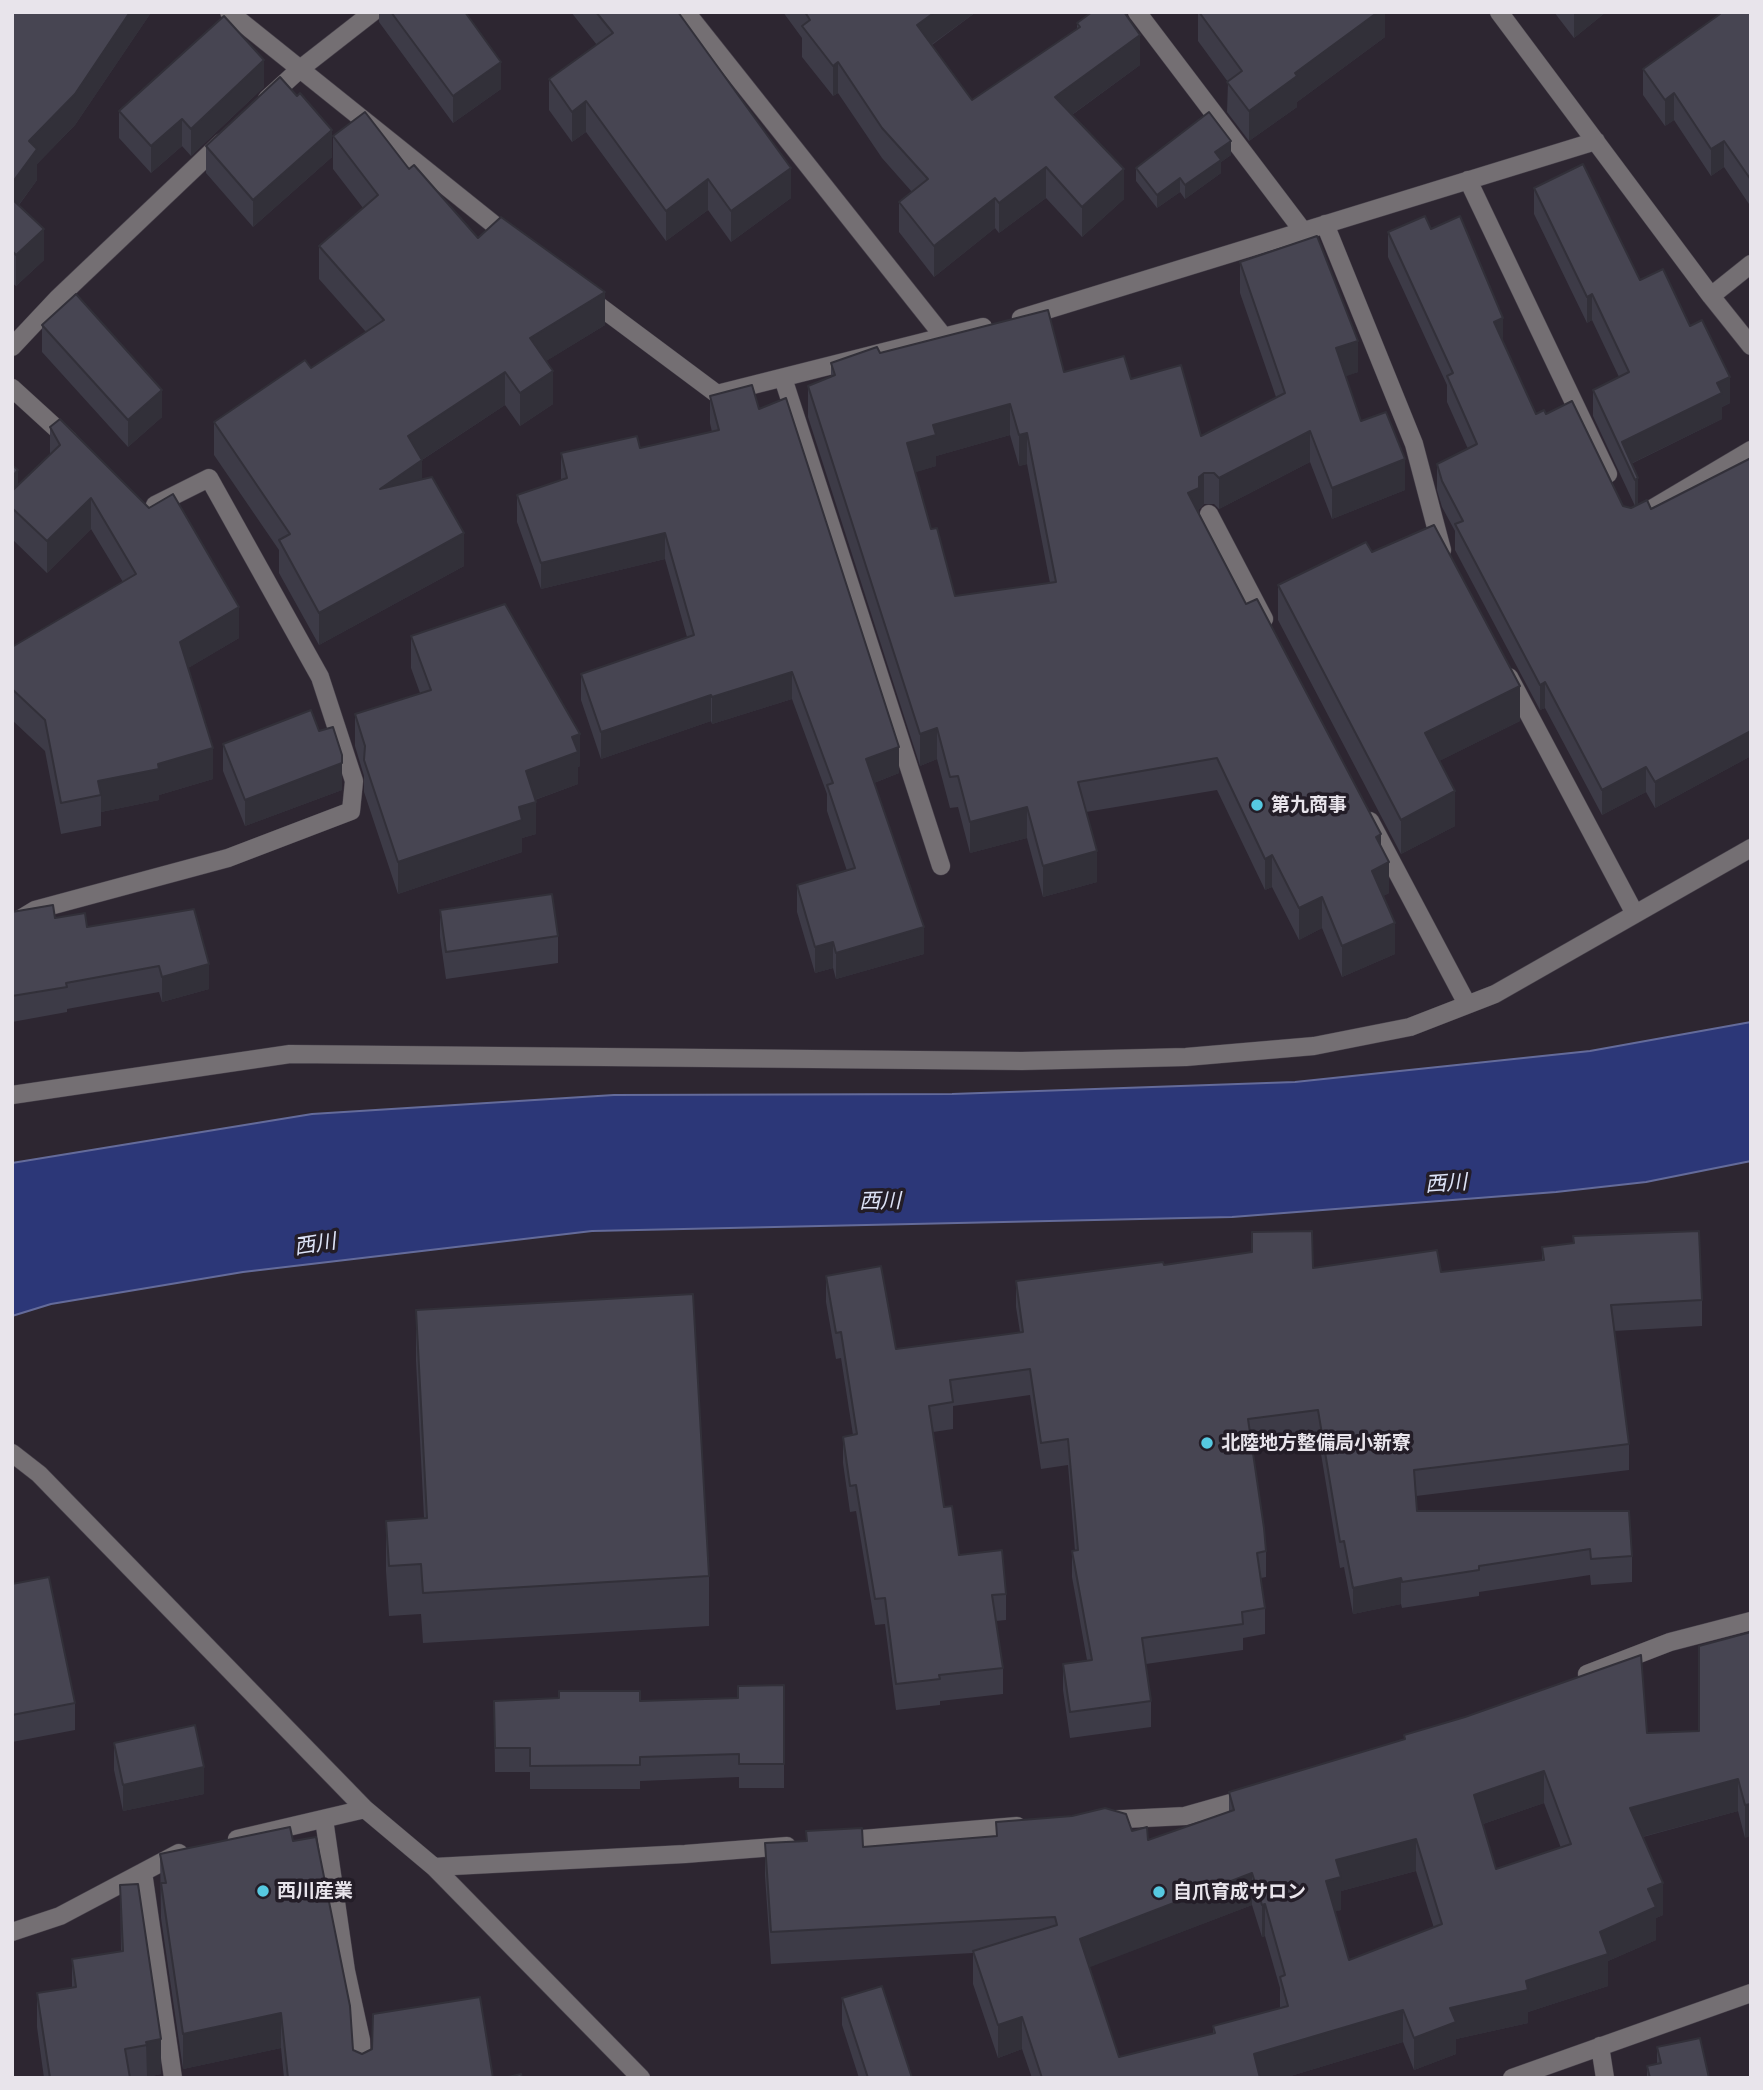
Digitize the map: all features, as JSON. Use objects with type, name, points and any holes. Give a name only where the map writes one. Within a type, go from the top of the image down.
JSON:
[{"type":"street","points":[[229,12],[529,253]]},
{"type":"street","points":[[259,107],[300,69],[373,12]]},
{"type":"street","points":[[686,12],[944,337]]},
{"type":"street","points":[[1137,12],[1303,231]]},
{"type":"street","points":[[1499,12],[1751,346]]},
{"type":"street","points":[[12,346],[58,298],[239,126]]},
{"type":"street","points":[[573,286],[717,394],[1002,323],[1596,141]]},
{"type":"street","points":[[1468,180],[1613,485]]},
{"type":"street","points":[[1325,224],[1414,444],[1440,546],[1453,570]]},
{"type":"street","points":[[1711,296],[1751,264]]},
{"type":"street","points":[[783,378],[940,866]]},
{"type":"street","points":[[12,387],[83,454]]},
{"type":"street","points":[[1625,510],[1630,522],[1751,450]]},
{"type":"street","points":[[12,924],[35,910],[228,858],[351,811],[354,781],[320,677],[209,478],[144,511],[134,501]]},
{"type":"street","points":[[1209,514],[1273,637]]},
{"type":"street","points":[[1499,656],[1635,914]]},
{"type":"street","points":[[1364,808],[1467,1004]]},
{"type":"street","points":[[12,1095],[290,1054],[1022,1061],[1186,1057],[1314,1046],[1410,1027],[1495,994],[1751,848]]},
{"type":"street","points":[[12,1452],[39,1474],[365,1809],[434,1867],[641,2078]]},
{"type":"street","points":[[1566,1682],[1670,1642],[1751,1621]]},
{"type":"street","points":[[1090,1821],[1185,1816],[1265,1793]]},
{"type":"street","points":[[220,1843],[365,1809]]},
{"type":"street","points":[[324,1819],[346,1970],[360,2040],[362,2078]]},
{"type":"street","points":[[434,1867],[685,1854],[1036,1825]]},
{"type":"street","points":[[12,1932],[60,1916],[181,1852],[194,1849]]},
{"type":"street","points":[[143,1872],[173,2078]]},
{"type":"street","points":[[1512,2078],[1751,1993]]},
{"type":"street","points":[[1600,2046],[1605,2078]]},
{"type":"water","name":"西川","points":[[1751,1022],[1751,1161],[1646,1182],[1556,1192],[1232,1217],[592,1231],[243,1272],[51,1304],[12,1316],[12,1163],[312,1114],[614,1095],[952,1094],[1295,1082],[1590,1051]]},
{"type":"building","points":[[12,12],[130,12],[75,94],[29,141],[37,149],[12,183]]},
{"type":"building","points":[[391,12],[465,12],[501,62],[453,96]]},
{"type":"building","points":[[596,12],[678,12],[791,168],[731,211],[708,179],[666,211],[586,101],[572,112],[549,79],[613,33]]},
{"type":"building","points":[[805,12],[935,12],[917,25],[972,100],[1080,27],[1077,23],[1092,12],[1124,12],[1140,35],[1055,97],[1124,169],[1082,207],[1046,167],[999,203],[995,198],[934,246],[899,202],[928,179],[882,128],[838,62],[833,66],[802,26],[810,20]]},
{"type":"building","points":[[1199,12],[1378,12],[1295,73],[1297,76],[1249,111],[1227,82],[1242,71]]},
{"type":"building","points":[[1719,12],[1751,12],[1751,180],[1724,141],[1711,149],[1674,93],[1665,100],[1643,69],[1720,14]]},
{"type":"building","points":[[224,16],[264,60],[191,129],[182,119],[151,146],[119,111]]},
{"type":"building","points":[[280,77],[297,96],[300,93],[332,130],[253,200],[206,146]]},
{"type":"building","points":[[365,112],[409,169],[414,165],[478,238],[501,217],[605,292],[530,338],[553,371],[520,393],[505,372],[408,436],[422,460],[380,489],[432,477],[464,533],[319,613],[279,540],[290,534],[214,422],[305,360],[311,368],[384,320],[319,246],[378,195],[333,136]]},
{"type":"building","points":[[1209,112],[1231,141],[1215,152],[1221,160],[1185,185],[1180,178],[1157,195],[1136,168]]},
{"type":"building","points":[[1583,164],[1640,280],[1663,269],[1690,326],[1702,320],[1730,377],[1717,383],[1722,393],[1622,442],[1638,478],[1635,480],[1593,390],[1629,372],[1592,294],[1587,297],[1534,188]]},
{"type":"building","points":[[12,199],[44,229],[16,255],[12,251]]},
{"type":"building","points":[[1425,216],[1431,229],[1460,216],[1503,318],[1494,322],[1536,414],[1544,410],[1546,414],[1572,401],[1623,506],[1631,508],[1647,500],[1651,509],[1751,458],[1751,731],[1655,782],[1646,767],[1602,790],[1545,682],[1540,685],[1455,524],[1463,521],[1442,481],[1437,464],[1477,444],[1447,376],[1453,373],[1388,232]]},
{"type":"building","points":[[1317,236],[1358,341],[1336,348],[1361,421],[1386,412],[1405,459],[1332,488],[1310,431],[1219,478],[1214,473],[1204,473],[1199,477],[1199,488],[1188,493],[1246,604],[1257,599],[1381,834],[1376,837],[1389,862],[1372,871],[1395,923],[1342,946],[1322,897],[1299,908],[1272,855],[1265,859],[1217,758],[1078,782],[1097,851],[1043,866],[1027,807],[970,822],[958,776],[950,777],[937,728],[920,734],[808,386],[835,375],[831,363],[877,347],[880,353],[1048,310],[1064,372],[1124,356],[1131,379],[1181,365],[1201,436],[1285,393],[1240,262]],"holes":[[[1010,404],[1019,435],[1027,433],[1056,582],[955,596],[937,528],[931,529],[907,443],[936,435],[933,425]]]},
{"type":"building","points":[[76,294],[162,390],[128,420],[42,325]]},
{"type":"building","points":[[752,385],[759,409],[786,398],[899,747],[866,759],[924,927],[836,953],[833,942],[815,947],[797,885],[855,868],[827,785],[833,783],[792,672],[712,697],[711,695],[601,732],[581,674],[694,635],[665,533],[541,563],[517,495],[567,478],[561,453],[637,436],[640,448],[719,430],[710,396]]},
{"type":"building","points":[[60,419],[149,508],[173,494],[239,607],[180,642],[213,748],[158,764],[159,769],[98,781],[101,795],[61,803],[45,720],[12,689],[12,647],[136,574],[91,498],[47,541],[12,508],[12,491],[60,445],[50,427]]},
{"type":"building","points":[[12,465],[18,470],[12,477]]},
{"type":"building","points":[[1434,525],[1520,686],[1425,733],[1455,791],[1401,820],[1278,585],[1366,542],[1372,552]]},
{"type":"building","points":[[505,604],[580,734],[572,737],[578,752],[526,771],[536,802],[519,807],[522,820],[398,862],[364,760],[365,746],[355,714],[431,690],[411,636]]},
{"type":"building","points":[[311,710],[319,731],[333,727],[342,763],[245,800],[223,744]]},
{"type":"building","points":[[552,894],[558,936],[446,952],[440,910]]},
{"type":"building","points":[[53,905],[55,918],[85,913],[87,927],[194,909],[209,964],[162,977],[159,966],[66,983],[67,987],[12,996],[12,912]]},
{"type":"building","points":[[1312,1231],[1313,1268],[1437,1250],[1441,1272],[1544,1260],[1542,1247],[1574,1243],[1573,1236],[1699,1231],[1702,1300],[1611,1305],[1629,1444],[1414,1470],[1417,1511],[1629,1511],[1632,1556],[1591,1559],[1590,1549],[1479,1566],[1479,1570],[1402,1582],[1401,1578],[1353,1588],[1344,1541],[1340,1542],[1318,1410],[1248,1419],[1264,1528],[1266,1551],[1257,1553],[1265,1608],[1242,1612],[1243,1624],[1142,1638],[1151,1701],[1070,1712],[1063,1664],[1092,1660],[1072,1551],[1078,1550],[1068,1439],[1041,1443],[1030,1369],[950,1380],[953,1402],[929,1406],[944,1507],[952,1506],[959,1555],[1002,1550],[1006,1594],[992,1595],[1003,1668],[939,1675],[940,1679],[896,1684],[885,1598],[875,1599],[856,1485],[850,1486],[843,1437],[857,1434],[841,1332],[836,1333],[826,1276],[881,1266],[896,1349],[1023,1332],[1016,1281],[1163,1262],[1164,1265],[1252,1252],[1252,1232]]},
{"type":"building","points":[[693,1294],[709,1576],[423,1593],[421,1564],[389,1566],[386,1521],[427,1518],[416,1310]]},
{"type":"building","points":[[49,1577],[75,1703],[12,1715],[12,1584]]},
{"type":"building","points":[[1751,1632],[1751,1804],[1745,1805],[1738,1779],[1630,1808],[1663,1883],[1648,1889],[1656,1907],[1600,1932],[1608,1954],[1526,1981],[1528,1990],[1450,2008],[1456,2022],[1414,2038],[1403,2010],[1254,2054],[1260,2078],[1042,2078],[1022,2017],[998,2025],[973,1951],[1057,1925],[1055,1917],[771,1932],[765,1843],[807,1841],[806,1831],[862,1828],[863,1847],[997,1836],[996,1822],[1072,1816],[1105,1808],[1126,1814],[1132,1831],[1147,1827],[1148,1840],[1234,1810],[1229,1792],[1405,1739],[1404,1735],[1465,1717],[1641,1655],[1647,1733],[1699,1731],[1699,1646]],"holes":[[[1544,1771],[1571,1844],[1496,1869],[1474,1795]],[[1416,1839],[1442,1924],[1349,1960],[1326,1881],[1341,1877],[1336,1860]],[[1252,1873],[1262,1905],[1265,1904],[1285,1975],[1280,1977],[1288,2006],[1213,2026],[1215,2033],[1119,2057],[1080,1939]]]},
{"type":"building","points":[[784,1685],[784,1764],[739,1764],[739,1754],[640,1757],[640,1765],[530,1766],[530,1748],[495,1748],[494,1701],[559,1698],[559,1691],[640,1691],[640,1701],[738,1698],[738,1686]]},
{"type":"building","points":[[195,1725],[204,1767],[123,1785],[114,1743]]},
{"type":"building","points":[[290,1827],[293,1841],[316,1837],[350,2006],[353,2050],[362,2054],[372,2049],[373,2014],[480,1997],[493,2078],[288,2078],[281,2013],[183,2034],[161,1883],[166,1883],[160,1854]]},
{"type":"building","points":[[138,1884],[161,2039],[125,2049],[130,2078],[50,2078],[37,1993],[76,1987],[72,1959],[123,1951],[120,1885]]},
{"type":"building","points":[[882,1986],[912,2078],[868,2078],[842,1998]]},
{"type":"building","points":[[1700,2038],[1709,2078],[1650,2078],[1647,2066],[1661,2063],[1657,2047]]},
{"type":"building","points":[[521,2074],[522,2078],[504,2078]]},
{"type":"place","name":"第九商事","points":[[1257,805]]},
{"type":"place","name":"北陸地方整備局小新寮","points":[[1207,1443]]},
{"type":"place","name":"西川産業","points":[[263,1891]]},
{"type":"place","name":"自爪育成サロン","points":[[1159,1892]]}]
